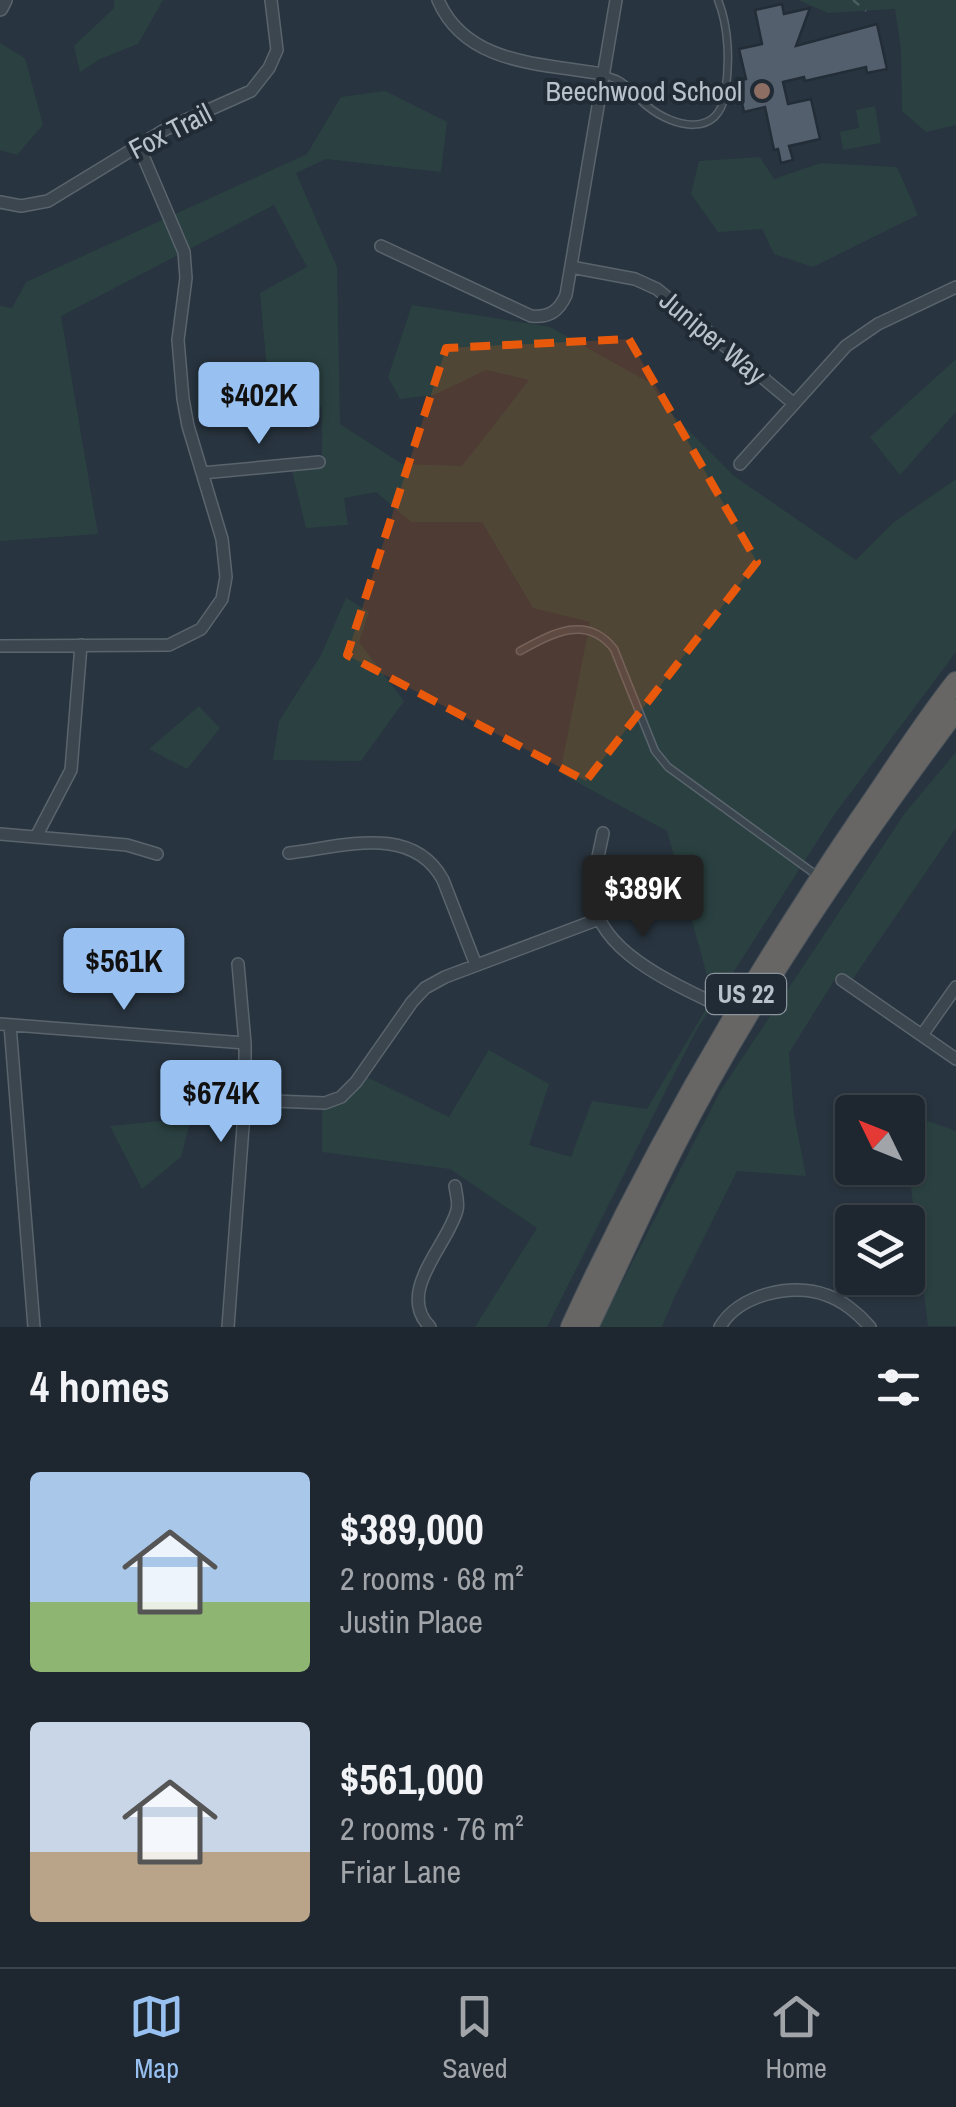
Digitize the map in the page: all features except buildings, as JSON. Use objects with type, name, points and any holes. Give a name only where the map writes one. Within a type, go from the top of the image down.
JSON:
[{"type":"highway","name":"US 22","points":[[571,1327],[650,1162],[734,1013],[820,878],[956,682]]},
{"type":"highway","name":"US 22","points":[[588,1327],[675,1146],[746,1020],[833,885],[952,716]]},
{"type":"street","points":[[0,8],[4,0]]},
{"type":"street","name":"Fox Trail","points":[[0,202],[21,206],[48,201],[138,144],[235,99],[258,84],[277,50],[272,0]]},
{"type":"street","points":[[438,0],[458,32],[490,54],[602,74]]},
{"type":"street","points":[[381,246],[531,316],[546,316],[562,305],[616,0]]},
{"type":"street","points":[[0,646],[168,645],[189,638],[212,618],[222,599],[226,558],[183,399],[178,340],[186,278],[184,252],[138,144]]},
{"type":"street","name":"Juniper Way","points":[[571,266],[635,280],[657,289],[793,403]]},
{"type":"street","points":[[740,464],[860,335],[956,287]]},
{"type":"street","points":[[202,473],[319,462]]},
{"type":"street","points":[[36,835],[71,770],[80,646]]},
{"type":"street","points":[[603,833],[594,877],[599,919],[629,956],[734,1013]]},
{"type":"street","points":[[0,834],[127,845],[158,854]]},
{"type":"street","points":[[289,853],[380,842],[396,843],[419,852],[443,880],[476,965]]},
{"type":"street","points":[[245,1100],[334,1099],[356,1082],[425,988],[444,977],[599,919]]},
{"type":"street","points":[[228,1327],[245,1100],[238,964]]},
{"type":"street","points":[[842,980],[956,1059]]},
{"type":"street","points":[[922,1035],[956,986]]},
{"type":"street","points":[[34,1327],[5,1025],[244,1043]]},
{"type":"street","points":[[430,1327],[420,1313],[418,1295],[458,1208],[456,1186]]},
{"type":"street","points":[[720,1327],[726,1316],[744,1303],[798,1290],[826,1294],[870,1327]]},
{"type":"lane","points":[[602,74],[620,80],[652,110],[682,124],[698,127],[712,121],[723,104],[726,85],[726,32],[718,0]]},
{"type":"lane","points":[[520,651],[572,629],[586,627],[604,637],[614,649],[655,751],[668,767],[820,878]]},
{"type":"path","points":[[852,0],[866,11]]},
{"type":"highlighted area","points":[[629,339],[757,562],[586,781],[347,655],[446,348]]},
{"type":"green space","points":[[114,0],[163,0],[138,44],[100,59],[80,72],[74,46],[114,8]]},
{"type":"green space","points":[[798,0],[956,0],[956,125],[926,132],[902,111],[901,49],[895,9],[828,13]]},
{"type":"green space","points":[[0,43],[25,58],[43,125],[17,155],[0,150]]},
{"type":"green space","points":[[385,91],[447,122],[441,172],[326,159],[296,173],[337,267],[340,424],[402,464],[462,466],[529,380],[486,370],[434,395],[400,399],[388,377],[412,305],[550,327],[652,384],[662,404],[734,476],[856,560],[894,522],[956,479],[956,652],[834,815],[696,1031],[547,1327],[475,1327],[537,1228],[450,1169],[322,1152],[322,1099],[345,1094],[365,1076],[449,1117],[489,1050],[549,1084],[529,1145],[571,1157],[592,1101],[647,1109],[713,997],[667,831],[560,773],[590,622],[533,608],[482,522],[411,522],[376,492],[344,498],[348,525],[306,528],[291,467],[322,466],[322,408],[267,370],[260,293],[307,267],[274,205],[61,316],[98,534],[0,541],[0,306],[12,308],[26,282],[307,154],[341,97]]},
{"type":"green space","points":[[875,106],[881,143],[843,150],[840,132],[859,128],[856,110]]},
{"type":"green space","points":[[760,157],[774,179],[821,163],[897,167],[918,215],[813,267],[774,254],[762,229],[718,232],[691,194],[699,161]]},
{"type":"green space","points":[[956,359],[956,412],[900,475],[870,437]]},
{"type":"green space","points":[[346,598],[369,612],[359,642],[404,701],[361,761],[273,760],[279,721],[321,655]]},
{"type":"green space","points":[[199,706],[220,728],[187,769],[149,749]]},
{"type":"green space","points":[[956,752],[956,828],[848,986],[835,979],[789,1053],[794,1114],[806,1176],[737,1171],[662,1327],[599,1327],[721,1090],[905,813]]},
{"type":"green space","points":[[191,1118],[181,1157],[142,1189],[110,1126]]},
{"type":"green space","points":[[925,1120],[956,1131],[956,1326],[928,1326],[924,1295],[925,1205],[913,1205],[911,1185],[925,1185]]},
{"type":"place","name":"Beechwood School","points":[[762,91]]}]
